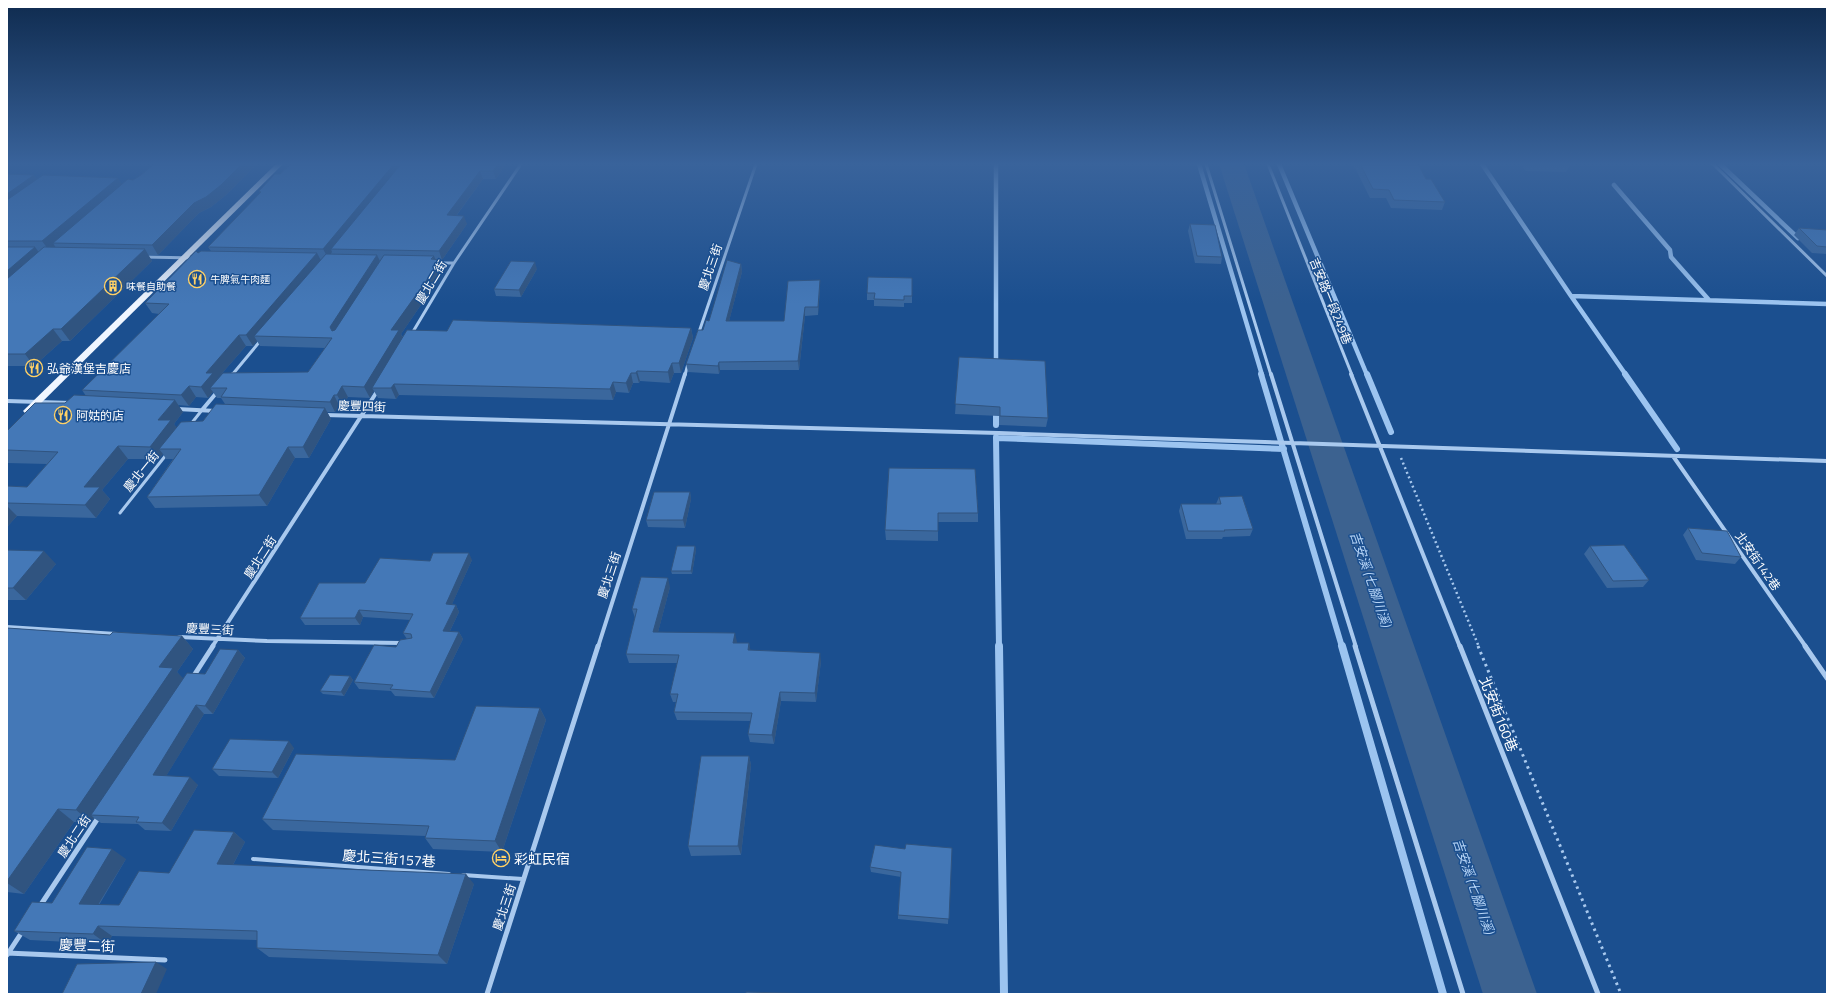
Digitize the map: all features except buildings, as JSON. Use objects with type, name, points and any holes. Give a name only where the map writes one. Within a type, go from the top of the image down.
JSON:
[{"type":"main road","points":[[23,417],[233,211]]},
{"type":"street","name":"慶北二街","points":[[406,343],[454,263],[489,211]]},
{"type":"street","name":"慶北三街","points":[[696,342],[740,211]]},
{"type":"street","points":[[1221,211],[1294,442],[1463,994]]},
{"type":"street","name":"吉安路一段249巷","points":[[1286,211],[1378,444]]},
{"type":"street","points":[[1761,211],[1827,276]]},
{"type":"street","points":[[137,257],[203,258]]},
{"type":"street","points":[[431,263],[454,263]]},
{"type":"street","points":[[227,380],[262,339]]},
{"type":"street","name":"慶北三街","points":[[487,994],[668,423],[691,356]]},
{"type":"street","name":"慶北二街","points":[[188,685],[362,417],[382,383]]},
{"type":"street","points":[[202,410],[222,386]]},
{"type":"street","points":[[7,400],[78,403]]},
{"type":"street","points":[[171,408],[225,411]]},
{"type":"street","name":"慶豐四街","points":[[316,415],[668,423],[1378,444],[1827,461]]},
{"type":"street","name":"北安街160巷","points":[[1378,444],[1598,994]]},
{"type":"street","name":"北安街142巷","points":[[1673,456],[1827,678]]},
{"type":"street","points":[[7,627],[118,634]]},
{"type":"street","name":"慶豐三街","points":[[172,637],[405,643]]},
{"type":"street","name":"慶北二街","points":[[38,908],[104,810]]},
{"type":"street","points":[[7,954],[25,927]]},
{"type":"street","name":"慶豐二街","points":[[7,954],[165,960]]},
{"type":"lane","points":[[187,428],[202,410]]},
{"type":"lane","name":"慶北一街","points":[[120,513],[168,452]]},
{"type":"lane","points":[[21,634],[26,628]]},
{"type":"lane","name":"慶北三街157巷","points":[[253,859],[452,874]]},
{"type":"lane","points":[[460,874],[523,879]]},
{"type":"path","points":[[1400,456],[1621,994]]},
{"type":"waterway","points":[[996,211],[996,367]]},
{"type":"waterway","points":[[1213,211],[1262,375]]},
{"type":"waterway","name":"吉安溪 (七腳川溪)","points":[[1247,211],[1510,994]]},
{"type":"waterway","points":[[1298,211],[1367,375]]},
{"type":"waterway","points":[[1513,211],[1571,296]]},
{"type":"waterway","points":[[1636,211],[1670,250],[1671,257],[1709,300]]},
{"type":"waterway","points":[[1769,211],[1798,238]]},
{"type":"waterway","points":[[1571,296],[1827,304]]},
{"type":"waterway","points":[[1571,296],[1626,375]]},
{"type":"waterway","points":[[1261,374],[1283,449]]},
{"type":"waterway","points":[[1367,374],[1391,432]]},
{"type":"waterway","points":[[1625,374],[1677,449]]},
{"type":"waterway","points":[[996,408],[996,425]]},
{"type":"waterway","points":[[996,438],[1283,449]]},
{"type":"waterway","points":[[996,438],[999,647]]},
{"type":"waterway","points":[[1283,449],[1342,647]]},
{"type":"waterway","points":[[999,646],[1004,994]]},
{"type":"waterway","points":[[1342,646],[1443,994]]},
{"type":"place","name":"牛脾氣牛肉麵","points":[[197,279]]},
{"type":"place","name":"味餐自助餐","points":[[113,286]]},
{"type":"place","name":"弘爺漢堡吉慶店","points":[[34,368]]},
{"type":"place","name":"阿姑的店","points":[[63,415]]},
{"type":"place","name":"彩虹民宿","points":[[501,858]]}]
